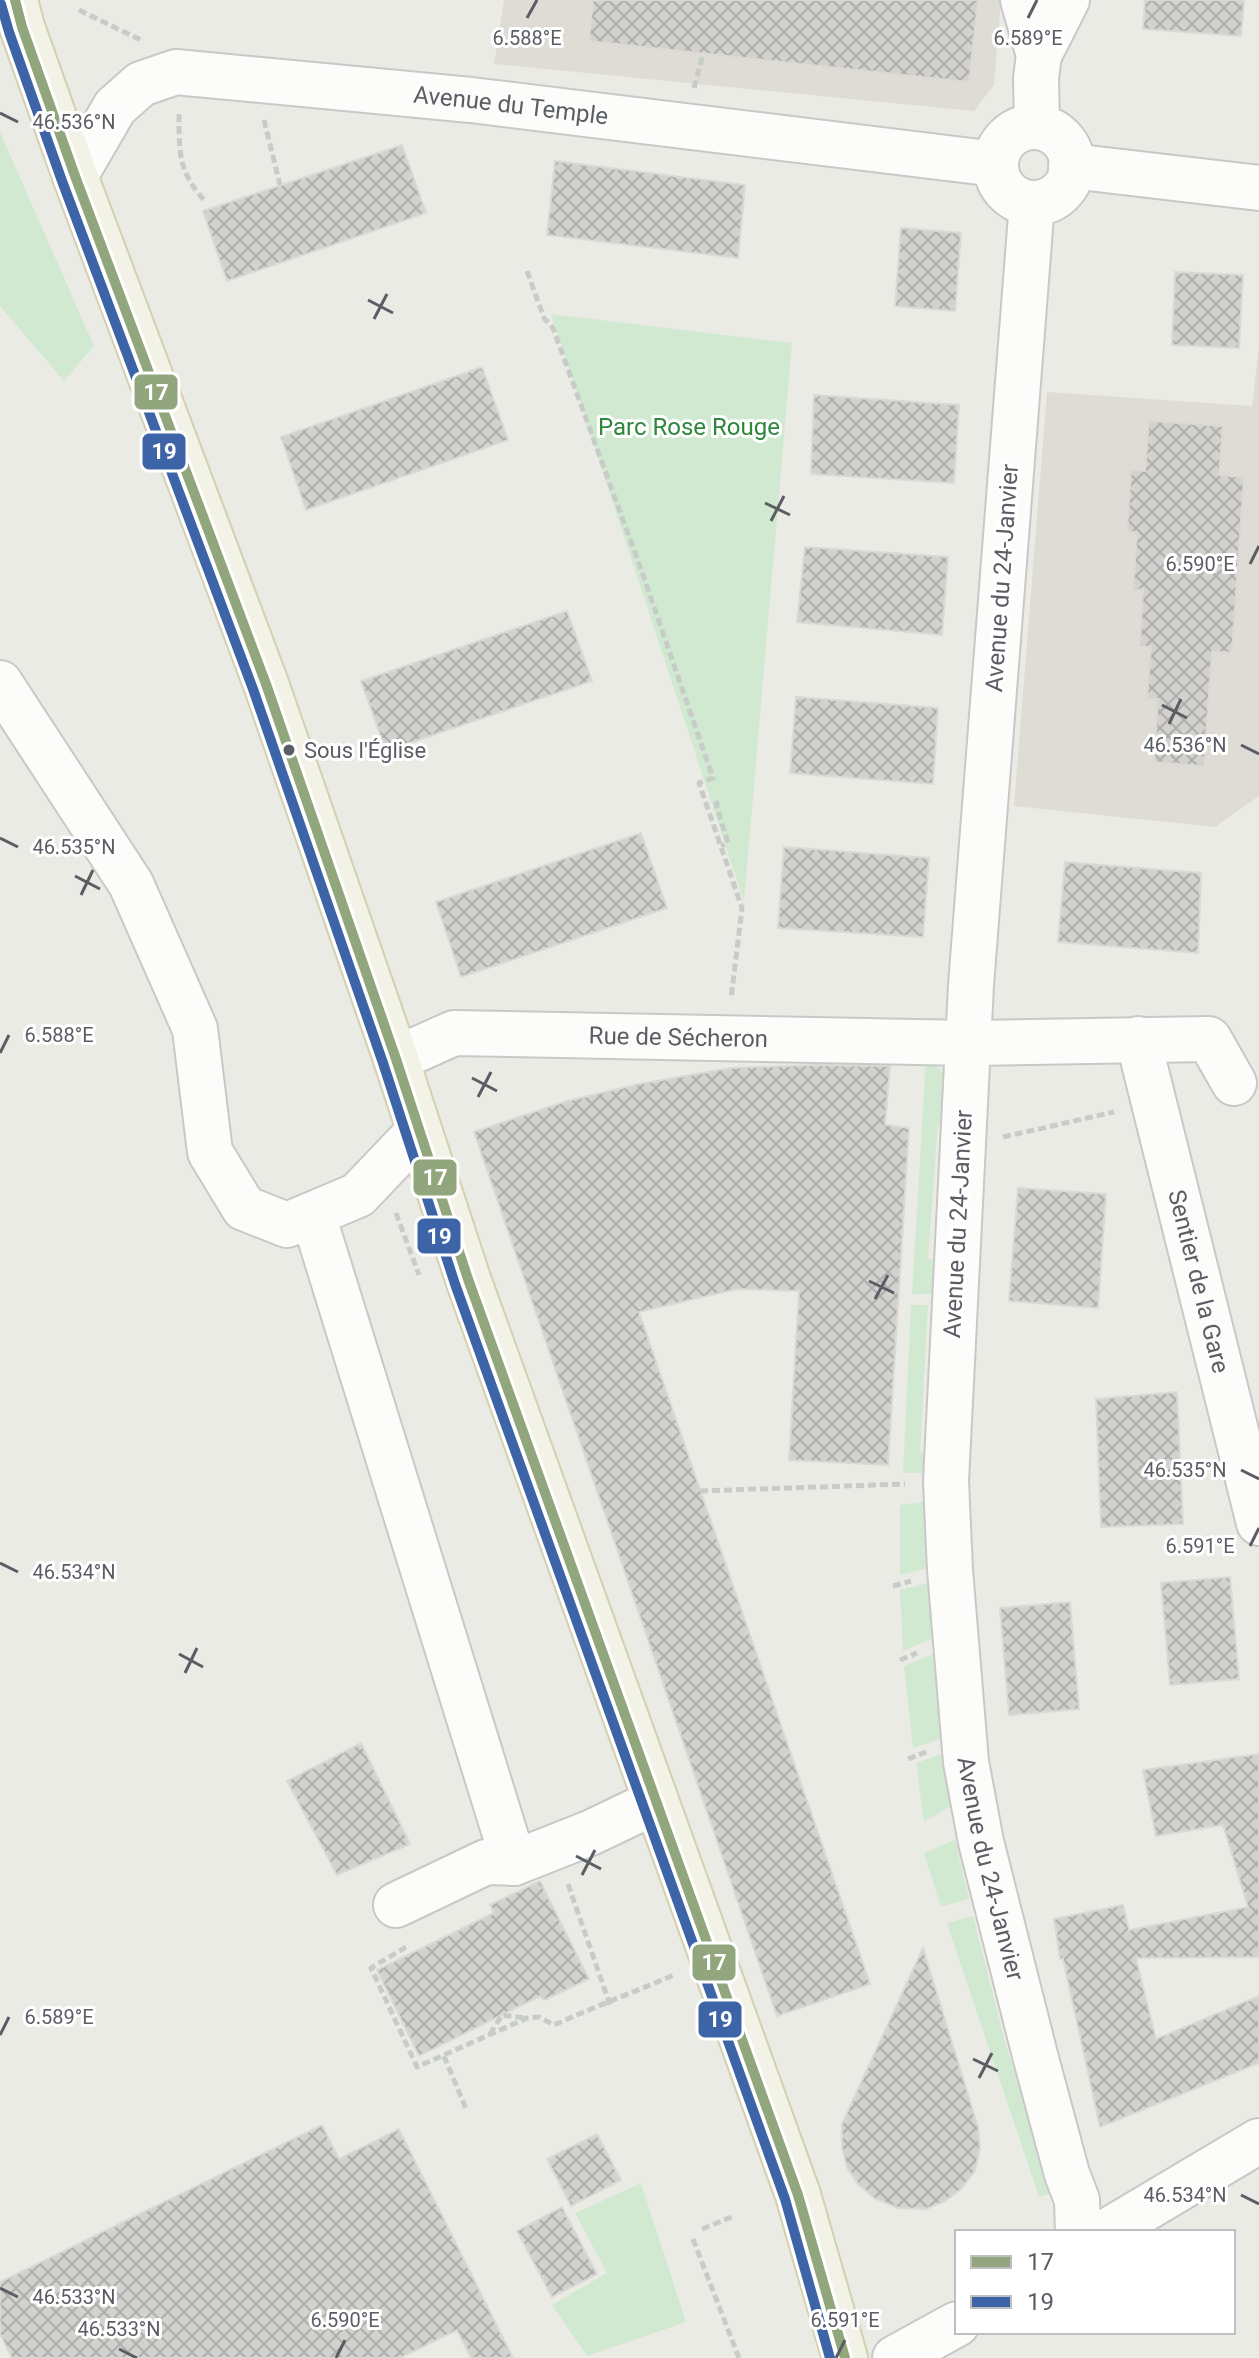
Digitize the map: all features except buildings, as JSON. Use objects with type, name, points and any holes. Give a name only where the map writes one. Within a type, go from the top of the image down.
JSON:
[{"type":"main road","points":[[15,0],[75,176],[266,684],[396,1059],[468,1279],[798,2195],[845,2358]]},
{"type":"street","points":[[1023,0],[1039,55]]},
{"type":"street","points":[[1037,127],[1039,55],[1067,0]]},
{"type":"street","name":"Avenue du Temple","points":[[75,176],[115,107],[141,84],[176,72],[471,100],[996,164]]},
{"type":"street","points":[[1037,127],[1058,136],[1065,144],[1071,166],[1064,189],[1044,202],[1032,203],[1010,195],[997,175],[996,164],[1004,141],[1013,133],[1037,127]]},
{"type":"street","points":[[1071,166],[1259,188]]},
{"type":"street","name":"Avenue du 24-Janvier","points":[[1032,203],[971,985],[946,1481],[966,1762],[981,1842],[1039,2074],[1077,2200],[1078,2230]]},
{"type":"street","points":[[0,683],[131,884],[195,1029],[210,1152],[244,1208],[287,1225],[313,1215],[358,1195],[419,1131]]},
{"type":"street","name":"Rue de Sécheron","points":[[396,1059],[454,1033],[969,1043]]},
{"type":"street","name":"Sentier de la Gare","points":[[1138,1039],[1259,1523]]},
{"type":"street","points":[[969,1043],[1209,1039],[1234,1083]]},
{"type":"street","points":[[313,1215],[514,1863]]},
{"type":"street","points":[[404,1924],[486,1862],[514,1863],[570,1842],[655,1802]]},
{"type":"street","points":[[1109,2230],[1259,2141]]},
{"type":"street","points":[[895,2358],[960,2337]]},
{"type":"path","points":[[691,97],[703,54]]},
{"type":"path","points":[[254,79],[280,185]]},
{"type":"path","points":[[178,106],[183,166],[190,185],[205,201]]},
{"type":"path","points":[[527,271],[544,318],[553,328],[713,778],[699,783],[742,908],[731,1004]]},
{"type":"path","points":[[707,807],[718,803],[728,843],[721,846]]},
{"type":"path","points":[[700,1491],[946,1481]]},
{"type":"path","points":[[404,1924],[371,1968],[417,2067],[527,2018]]},
{"type":"path","points":[[489,2036],[502,2015],[539,2017],[554,2025],[609,2001],[663,1983],[686,1970]]},
{"type":"path","points":[[609,2001],[611,2008]]},
{"type":"path","points":[[444,2056],[467,2111]]},
{"type":"path","points":[[702,2229],[734,2216]]},
{"type":"path","points":[[693,2239],[739,2358]]},
{"type":"shaded area","points":[[504,0],[1001,0],[994,85],[974,111],[494,64]]},
{"type":"shaded area","points":[[1259,345],[1259,796],[1215,827],[1014,806],[1047,392],[1252,406]]},
{"type":"green space","points":[[0,132],[94,346],[64,381],[0,306]]},
{"type":"green space","name":"Parc Rose Rouge","points":[[551,314],[792,343],[744,902]]},
{"type":"green space","points":[[926,1058],[946,1079],[950,1125],[938,1124],[928,1259],[941,1260],[936,1294],[912,1294]]},
{"type":"green space","points":[[911,1305],[928,1305],[920,1452],[932,1453],[927,1473],[903,1473]]},
{"type":"green space","points":[[931,1501],[937,1566],[900,1575],[900,1505]]},
{"type":"green space","points":[[938,1581],[941,1635],[903,1651],[900,1590]]},
{"type":"green space","points":[[943,1650],[953,1735],[913,1748],[904,1666]]},
{"type":"green space","points":[[955,1749],[964,1798],[924,1822],[916,1763]]},
{"type":"green space","points":[[955,1840],[969,1899],[941,1907],[924,1853]]},
{"type":"green space","points":[[973,1916],[1019,2088],[1036,2109],[1050,2186],[1049,2194],[1039,2197],[947,1923]]},
{"type":"green space","points":[[641,2183],[686,2322],[587,2356],[552,2305],[607,2273],[575,2213]]},
{"type":"transit line","name":"17","points":[[15,0],[75,176],[266,684],[396,1059],[468,1279],[798,2195],[845,2358]]},
{"type":"transit line","name":"19","points":[[1,4],[62,181],[253,689],[383,1063],[455,1284],[785,2199],[830,2358]]},
{"type":"place","name":"Sous l'Église","points":[[289,750]]}]
